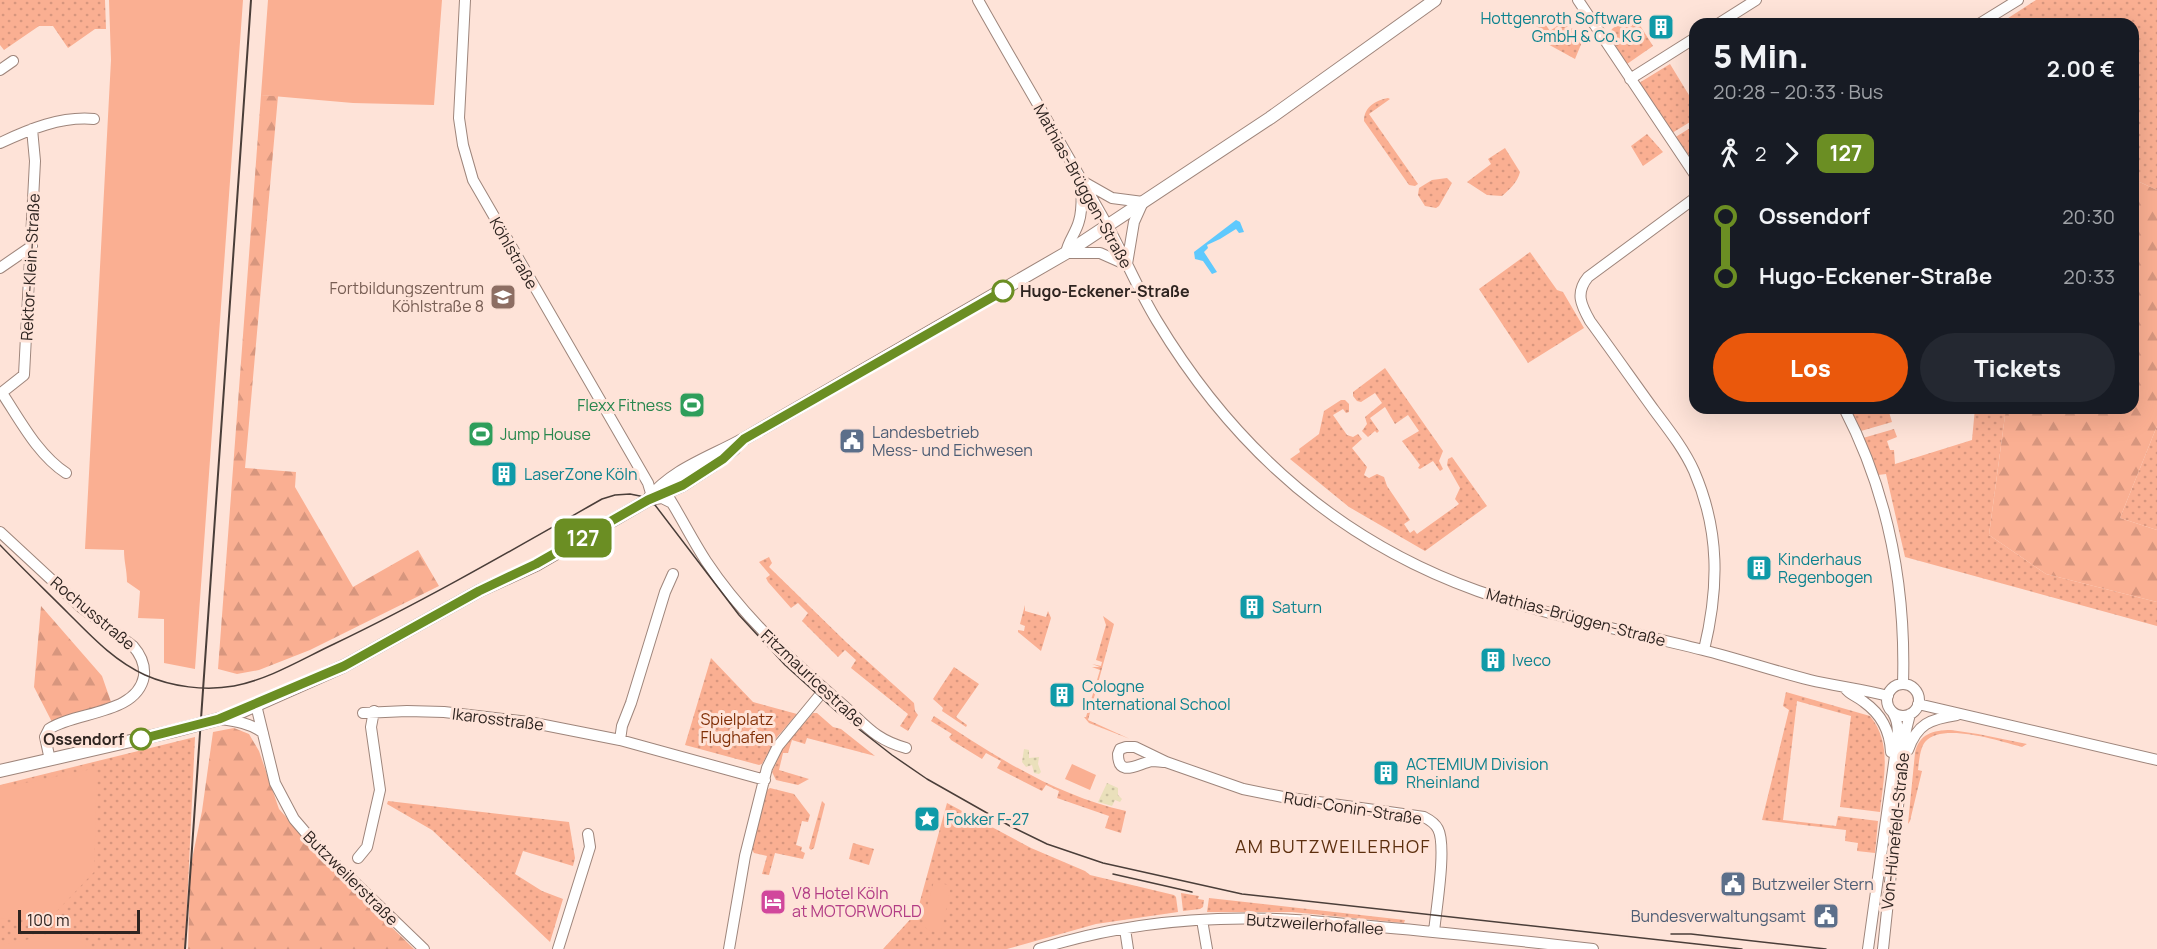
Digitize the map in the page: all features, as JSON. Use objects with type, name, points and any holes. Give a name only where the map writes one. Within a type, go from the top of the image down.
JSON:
[{"type":"main road","points":[[0,771],[219,719],[256,705],[360,658],[479,591],[536,564],[648,500],[708,456],[744,439],[1066,253],[1270,118],[1435,0]]},
{"type":"main road","points":[[664,488],[683,485],[723,459],[744,439]]},
{"type":"street","name":"Köhlstraße","points":[[465,0],[459,118],[463,145],[473,180],[664,488]]},
{"type":"street","name":"Mathias-Brüggen-Straße","points":[[978,0],[1108,226],[1156,319],[1184,363],[1217,409],[1298,490],[1333,517],[1420,567],[1475,590],[1531,608],[1888,696]]},
{"type":"street","points":[[1578,0],[1689,166]]},
{"type":"street","points":[[1728,18],[1756,0]]},
{"type":"street","points":[[1989,18],[2018,0]]},
{"type":"street","points":[[1630,79],[1689,42]]},
{"type":"street","points":[[0,70],[13,61]]},
{"type":"street","points":[[0,143],[32,129],[75,117],[94,119]]},
{"type":"street","name":"Rektor-Klein-Straße","points":[[1,394],[24,375],[35,161],[32,129]]},
{"type":"street","points":[[1082,181],[1118,200],[1143,202],[1134,222],[1127,265],[1100,253],[1066,253],[1068,241],[1079,224],[1082,181]]},
{"type":"street","points":[[1689,202],[1588,277],[1583,283],[1580,298],[1590,321],[1680,446],[1694,470],[1703,494],[1715,551],[1715,579],[1704,650]]},
{"type":"street","points":[[0,268],[32,246]]},
{"type":"street","points":[[1,394],[56,467],[66,473]]},
{"type":"street","points":[[1847,414],[1874,476],[1898,570],[1904,639],[1903,684]]},
{"type":"street","name":"Fitzmauricestraße","points":[[664,488],[705,560],[743,609],[788,657],[886,743],[906,748]]},
{"type":"street","name":"Rochusstraße","points":[[0,532],[82,608],[133,646],[144,665],[141,686],[130,699],[49,729],[45,736],[50,760]]},
{"type":"street","points":[[621,736],[631,720],[631,704],[665,592],[673,574]]},
{"type":"street","points":[[1903,684],[1916,691],[1918,704],[1910,714],[1899,716],[1893,713],[1887,702],[1894,687],[1903,684]]},
{"type":"street","points":[[1845,687],[1849,693],[1870,707],[1884,724],[1890,739],[1893,766]]},
{"type":"street","points":[[729,949],[744,856],[767,768],[778,746],[824,690]]},
{"type":"street","points":[[1918,704],[2157,760]]},
{"type":"street","name":"Butzweilerstraße","points":[[256,705],[275,783],[294,819],[318,847],[424,949]]},
{"type":"street","name":"Ikarosstraße","points":[[358,858],[367,846],[381,790],[368,712],[444,712],[621,736],[765,780]]},
{"type":"street","name":"Von-Hünefeld-Straße","points":[[1869,945],[1898,729],[1893,713]]},
{"type":"street","name":"Von-Hünefeld-Straße","points":[[1883,949],[1910,714]]},
{"type":"street","points":[[1901,778],[1911,741],[1918,729],[1937,719],[1966,715]]},
{"type":"street","points":[[219,719],[234,720],[250,725],[263,733]]},
{"type":"street","name":"Rudi-Conin-Straße","points":[[1166,762],[1243,789],[1424,817],[1434,823],[1439,830],[1442,846],[1434,932]]},
{"type":"street","points":[[558,949],[590,847],[588,834]]},
{"type":"street","name":"Butzweilerhofallee","points":[[1039,949],[1125,928],[1202,920],[1277,919],[1434,932],[1593,949]]},
{"type":"street","points":[[1202,920],[1207,949]]},
{"type":"street","points":[[1125,928],[1128,949]]},
{"type":"street","points":[[1861,949],[1869,945]]},
{"type":"green space","points":[[0,0],[105,0],[106,29],[95,29],[68,48],[53,26],[39,26],[4,50],[0,45]]},
{"type":"green space","points":[[109,0],[243,0],[195,669],[164,663],[164,619],[138,618],[140,591],[127,582],[124,550],[85,549],[111,60]]},
{"type":"green space","points":[[268,0],[442,0],[434,105],[353,103],[261,95]]},
{"type":"green space","points":[[2036,0],[2157,0],[2157,190],[2139,182],[2139,18],[2008,18]]},
{"type":"green space","points":[[1539,15],[1550,31],[1564,21],[1569,29],[1574,28],[1582,42],[1575,59],[1544,42],[1545,38],[1532,20]]},
{"type":"green space","points":[[1634,16],[1653,46],[1627,64],[1608,34],[1613,28]]},
{"type":"green space","points":[[1670,64],[1689,95],[1689,123],[1672,133],[1639,83]]},
{"type":"green space","points":[[261,95],[278,96],[245,468],[296,472],[295,487],[353,587],[418,550],[439,586],[310,650],[259,670],[237,674],[218,669]]},
{"type":"green space","points":[[1390,99],[1369,114],[1418,184],[1415,186],[1409,185],[1364,121],[1368,108],[1379,100]]},
{"type":"green space","points":[[1689,129],[1689,159],[1674,138]]},
{"type":"green space","points":[[1647,134],[1663,152],[1643,166],[1631,146]]},
{"type":"green space","points":[[1505,148],[1520,172],[1515,183],[1502,196],[1487,195],[1467,182],[1491,164],[1488,159]]},
{"type":"green space","points":[[1447,178],[1452,183],[1439,206],[1436,208],[1425,206],[1418,195],[1419,188],[1432,180]]},
{"type":"green space","points":[[2139,182],[2157,190],[2157,426],[2120,518],[2157,530],[2157,602],[2046,574],[1989,535],[2005,414],[2139,414]]},
{"type":"green space","points":[[1530,252],[1557,290],[1563,292],[1584,328],[1528,363],[1479,289]]},
{"type":"green space","points":[[1385,368],[1443,451],[1439,461],[1443,469],[1440,471],[1433,461],[1418,468],[1420,465],[1402,441],[1419,431],[1408,415],[1395,424],[1385,407],[1370,418],[1379,431],[1377,433],[1375,431],[1368,437],[1362,431],[1367,424],[1365,417],[1382,403],[1375,393],[1361,402],[1357,401],[1353,392]]},
{"type":"green space","points":[[1341,400],[1349,404],[1349,412],[1346,413],[1343,409],[1333,415],[1347,435],[1353,437],[1358,434],[1362,439],[1352,448],[1367,467],[1364,475],[1369,478],[1377,474],[1384,477],[1387,486],[1410,520],[1404,524],[1410,533],[1414,530],[1417,534],[1459,504],[1455,499],[1460,488],[1447,465],[1448,459],[1452,457],[1487,506],[1425,551],[1349,507],[1290,459],[1319,434],[1324,411]]},
{"type":"green space","points":[[1852,414],[1890,414],[1892,422],[1861,431]]},
{"type":"green space","points":[[1974,414],[2005,414],[1989,535],[2046,574],[2157,602],[2157,626],[1905,557],[1886,474],[1878,475],[1863,438],[1894,429],[1897,437],[1887,441],[1890,450],[1894,450],[1895,464],[1972,440]]},
{"type":"green space","points":[[2157,426],[2157,530],[2120,518]]},
{"type":"green space","points":[[769,557],[772,563],[769,567],[846,642],[914,703],[918,715],[908,731],[900,726],[908,714],[851,668],[856,660],[845,650],[838,657],[802,621],[808,613],[798,603],[791,608],[768,582],[766,578],[770,575],[759,562]]},
{"type":"green space","points":[[1025,605],[1025,611],[1046,617],[1048,611],[1051,618],[1041,651],[1018,632],[1018,630],[1024,631],[1025,626],[1020,624]]},
{"type":"green space","points":[[41,606],[102,676],[111,702],[52,722],[34,687]]},
{"type":"green space","points":[[1103,616],[1114,624],[1088,720],[1130,739],[1089,723],[1084,717],[1086,717],[1100,670],[1092,667],[1100,667],[1092,664],[1101,666],[1102,662],[1096,660],[1106,625]]},
{"type":"green space","name":"Spielplatz Flughafen","points":[[711,658],[753,702],[797,714],[777,737],[762,764],[685,745]]},
{"type":"green space","points":[[954,667],[979,684],[956,717],[967,725],[966,727],[942,711],[943,708],[933,699]]},
{"type":"green space","points":[[1786,692],[1870,716],[1882,738],[1885,762],[1880,812],[1840,807],[1851,716],[1797,701],[1783,820],[1836,826],[1838,816],[1878,821],[1875,853],[1857,851],[1858,843],[1845,841],[1846,830],[1762,820],[1789,710],[1783,706]]},
{"type":"green space","points":[[813,713],[817,713],[833,727],[841,729],[875,756],[807,738],[805,744],[792,740],[788,753],[783,753],[779,770],[809,779],[798,785],[776,780],[772,772],[783,748]]},
{"type":"green space","points":[[934,716],[1002,759],[1050,785],[1126,811],[1121,833],[1105,828],[1109,816],[1057,798],[1059,791],[1046,785],[1042,791],[997,768],[1001,761],[986,753],[982,759],[951,740],[949,737],[952,734],[931,721]]},
{"type":"green space","points":[[234,728],[249,734],[259,751],[279,809],[336,873],[414,949],[188,949],[190,869],[202,811],[213,732]]},
{"type":"green space","points":[[1951,730],[2027,744],[2022,747],[1957,733],[1933,736],[1925,742],[1921,751],[1918,770],[1922,771],[1908,824],[1917,747],[1923,737],[1928,734]]},
{"type":"green space","points":[[195,737],[185,949],[0,949],[0,785]]},
{"type":"green space","points":[[1072,764],[1096,775],[1090,790],[1065,779]]},
{"type":"green space","points":[[97,768],[94,872],[55,913],[0,919],[0,788]]},
{"type":"green space","points":[[770,788],[794,794],[810,815],[808,822],[802,821],[796,845],[802,847],[801,851],[805,853],[803,859],[775,853],[769,875],[762,874],[767,856],[754,853],[751,848],[767,790]]},
{"type":"green space","points":[[388,801],[569,822],[575,858],[573,866],[523,851],[515,874],[542,891],[563,899],[550,942],[432,830],[387,804]]},
{"type":"green space","points":[[822,801],[825,804],[814,848],[811,850],[809,848]]},
{"type":"green space","points":[[947,803],[1031,848],[1090,875],[1174,895],[1178,912],[1096,924],[1007,949],[883,949],[917,912]]},
{"type":"green space","points":[[853,843],[874,849],[869,865],[849,859]]},
{"type":"green space","points":[[934,881],[951,886],[941,933],[925,927],[925,915]]},
{"type":"green space","points":[[1181,893],[1199,896],[1198,899],[1204,900],[1203,907],[1183,911]]},
{"type":"green space","points":[[1209,898],[1405,920],[1404,923],[1292,912],[1207,912]]},
{"type":"green space","points":[[70,931],[89,949],[0,949],[0,945]]},
{"type":"sand","points":[[1024,749],[1029,750],[1029,758],[1039,757],[1038,764],[1041,772],[1039,774],[1034,773],[1032,765],[1026,767],[1022,762]]},
{"type":"sand","points":[[1107,783],[1118,788],[1118,795],[1122,799],[1120,802],[1115,800],[1112,806],[1098,802]]},
{"type":"water","points":[[1236,220],[1240,222],[1244,232],[1239,233],[1236,229],[1207,245],[1208,248],[1204,252],[1217,272],[1212,274],[1203,261],[1195,259],[1194,252]]},
{"type":"tram line","points":[[0,545],[94,639],[123,663],[145,675],[177,685],[200,688],[223,687],[247,683],[298,662],[470,574],[602,499],[615,495],[640,496],[655,505],[739,615],[785,665],[837,712],[927,779],[1047,844],[1103,863],[1242,894],[1742,949]]},
{"type":"tram line","points":[[1113,874],[1192,892]]},
{"type":"tram line","points":[[1671,934],[1691,934],[1826,949]]},
{"type":"railway","points":[[185,949],[251,0]]},
{"type":"bus line","name":"127","points":[[141,739],[243,711],[360,658],[479,591],[536,564],[648,500],[683,485],[723,459],[744,439],[1003,291]]},
{"type":"place","name":"Hottgenroth Software GmbH & Co. KG","points":[[1661,27]]},
{"type":"place","name":"Hugo-Eckener-Straße","points":[[1003,291]]},
{"type":"place","name":"Fortbildungszentrum Köhlstraße 8","points":[[503,297]]},
{"type":"place","name":"Flexx Fitness","points":[[692,405]]},
{"type":"place","name":"Jump House","points":[[481,434]]},
{"type":"place","name":"Landesbetrieb Mess- und Eichwesen","points":[[852,441]]},
{"type":"place","name":"LaserZone Köln","points":[[504,474]]},
{"type":"place","name":"Kinderhaus Regenbogen","points":[[1759,568]]},
{"type":"place","name":"Saturn","points":[[1252,607]]},
{"type":"place","name":"Iveco","points":[[1493,660]]},
{"type":"place","name":"Cologne International School","points":[[1062,695]]},
{"type":"place","name":"Ossendorf","points":[[141,739]]},
{"type":"place","name":"ACTEMIUM Division Rheinland","points":[[1386,773]]},
{"type":"place","name":"Fokker F-27","points":[[927,819]]},
{"type":"place","name":"Butzweiler Stern","points":[[1733,884]]},
{"type":"place","name":"V8 Hotel Köln at MOTORWORLD","points":[[773,902]]},
{"type":"place","name":"Bundesverwaltungsamt","points":[[1826,916]]},
{"type":"district","name":"AM BUTZWEILERHOF","points":[[1333,847]]}]
